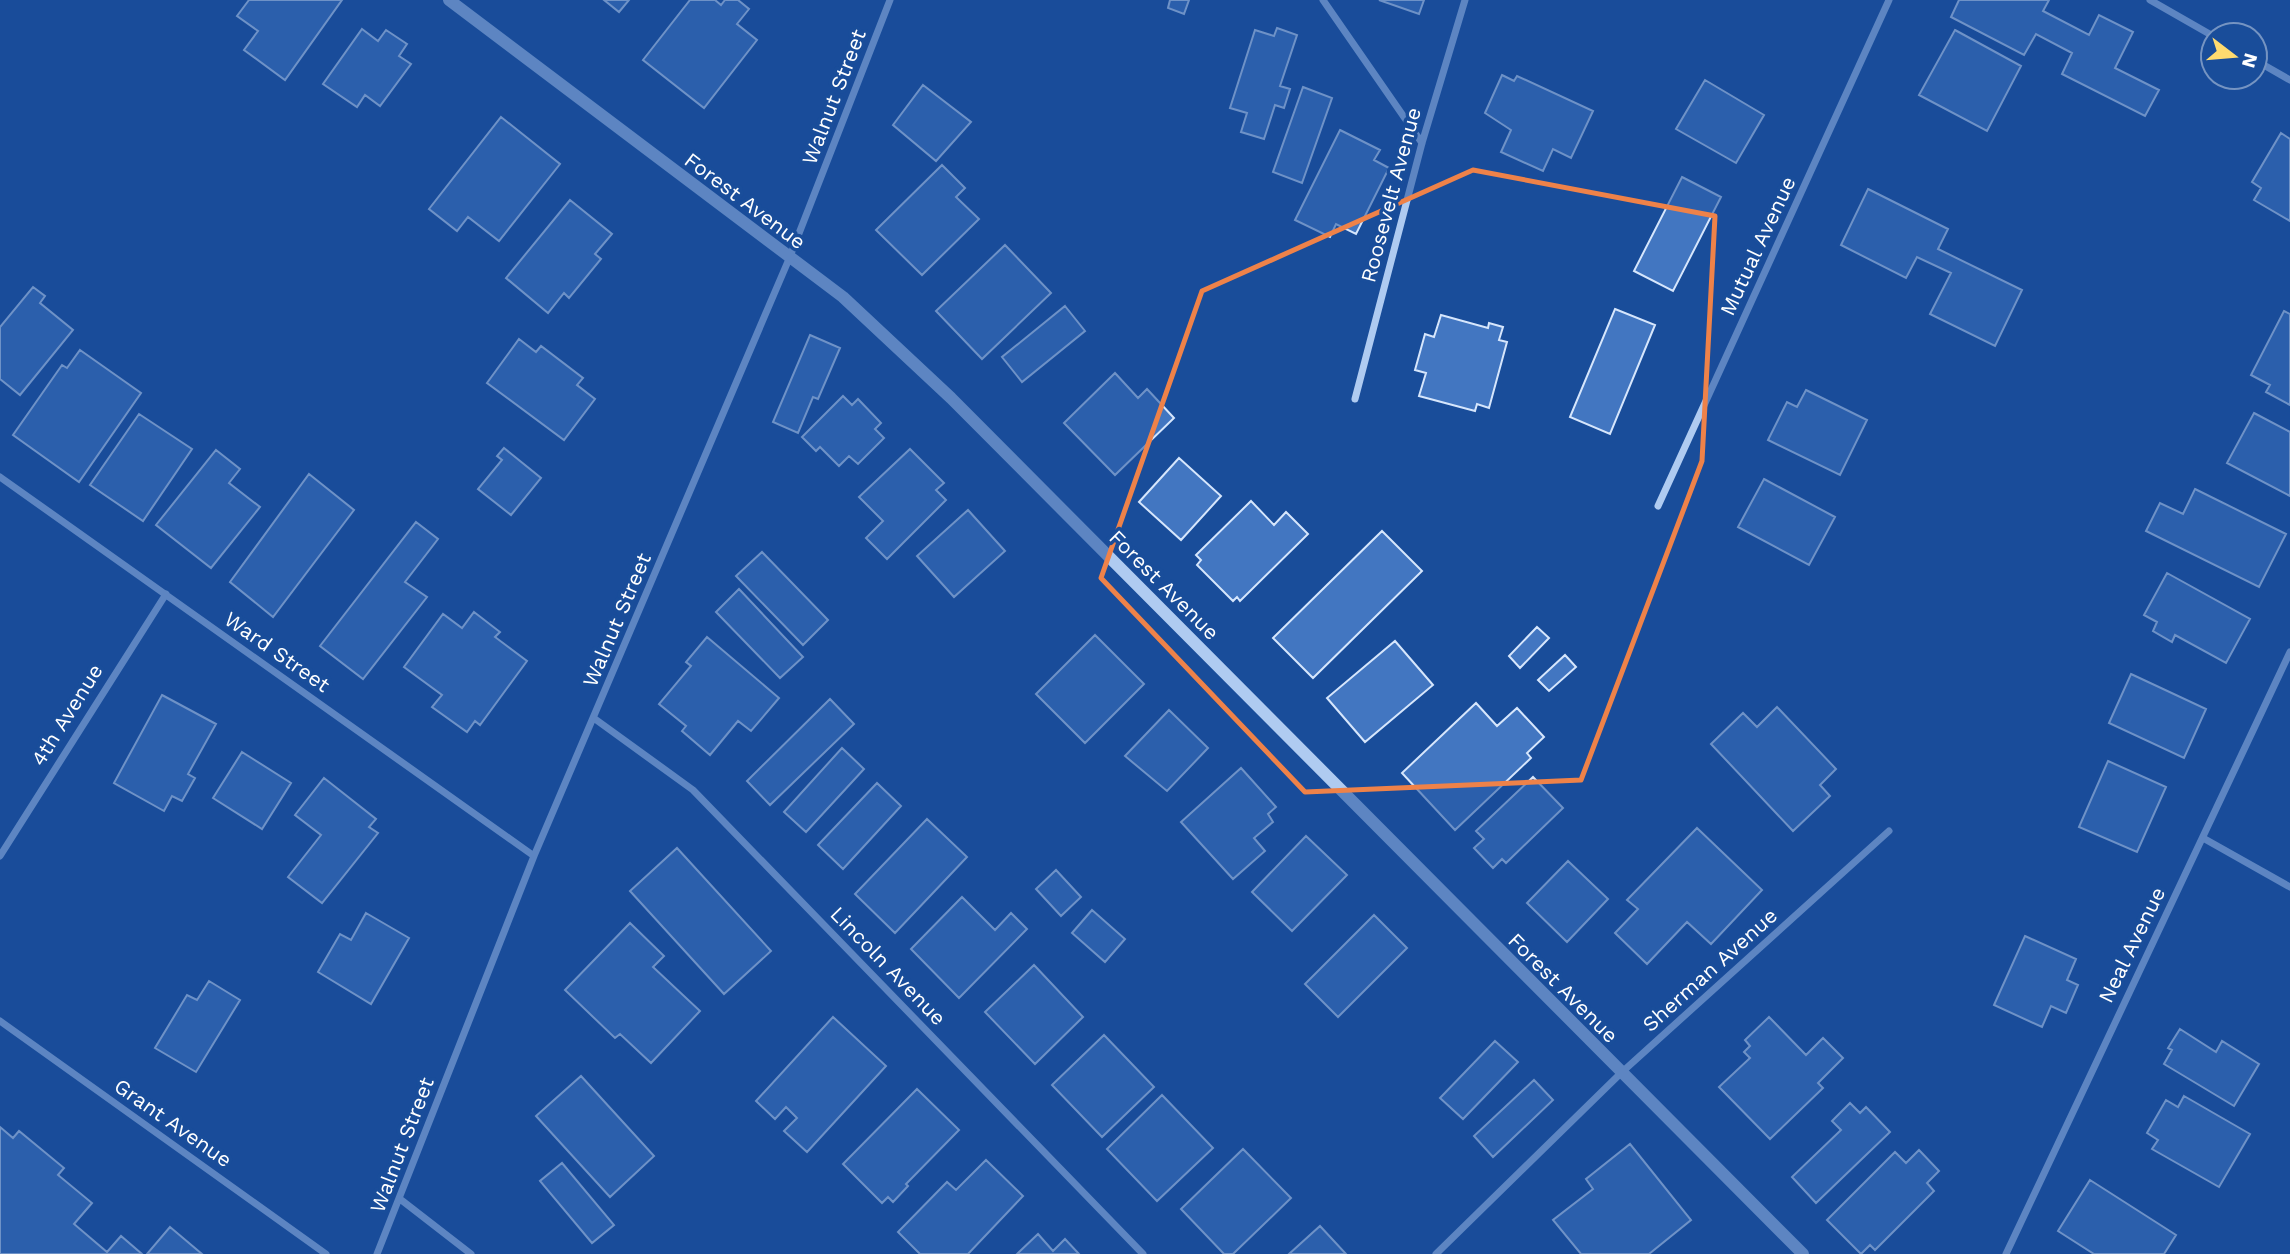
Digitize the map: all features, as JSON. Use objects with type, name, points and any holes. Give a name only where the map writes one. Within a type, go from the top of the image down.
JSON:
[{"type":"street","name":"Forest Avenue","points":[[449,0],[789,259],[843,297],[951,398],[1803,1254]]},
{"type":"street","name":"Walnut Street","points":[[377,1254],[534,856],[595,719],[789,259],[890,0]]},
{"type":"street","points":[[1323,0],[1422,143]]},
{"type":"street","name":"Roosevelt Avenue","points":[[1354,399],[1422,143],[1465,0]]},
{"type":"street","name":"Mutual Avenue","points":[[1658,506],[1889,0]]},
{"type":"street","points":[[2150,0],[2199,28]]},
{"type":"street","points":[[2269,68],[2290,80]]},
{"type":"street","name":"Ward Street","points":[[0,477],[534,856]]},
{"type":"street","name":"4th Avenue","points":[[0,856],[166,594]]},
{"type":"street","name":"Neal Avenue","points":[[2006,1254],[2290,652]]},
{"type":"street","name":"Lincoln Avenue","points":[[595,719],[693,790],[1143,1254]]},
{"type":"street","name":"Sherman Avenue","points":[[1436,1254],[1621,1073],[1889,831]]},
{"type":"street","points":[[2203,838],[2290,887]]},
{"type":"street","name":"Grant Avenue","points":[[0,1021],[326,1254]]},
{"type":"street","points":[[400,1199],[471,1254]]},
{"type":"highlighted area","points":[[1473,170],[1715,216],[1702,461],[1581,780],[1305,792],[1101,578],[1202,291]]},
{"type":"building","points":[[249,0],[342,0],[285,80],[244,50],[258,31],[237,16]]},
{"type":"building","points":[[604,0],[629,0],[619,12]]},
{"type":"building","points":[[690,0],[715,0],[721,5],[725,0],[738,0],[749,9],[737,24],[757,40],[704,108],[643,60]]},
{"type":"building","points":[[1170,0],[1189,0],[1184,14],[1168,8]]},
{"type":"building","points":[[1379,0],[1424,0],[1419,14]]},
{"type":"building","points":[[1959,0],[2049,0],[2043,11],[2089,35],[2099,15],[2133,32],[2115,68],[2159,90],[2145,116],[2062,74],[2072,53],[2036,34],[2024,55],[1951,17]]},
{"type":"building","points":[[1277,28],[1297,35],[1280,86],[1290,89],[1284,108],[1275,105],[1264,139],[1241,132],[1247,113],[1230,108],[1255,30],[1274,36]]},
{"type":"building","points":[[362,29],[378,41],[386,30],[407,44],[399,56],[411,64],[380,106],[365,95],[357,107],[323,84]]},
{"type":"building","points":[[1955,30],[2021,66],[1987,131],[1919,95]]},
{"type":"building","points":[[1502,75],[1514,81],[1517,76],[1593,111],[1571,158],[1553,149],[1543,171],[1501,152],[1511,130],[1485,113]]},
{"type":"building","points":[[1705,80],[1764,115],[1736,163],[1676,129]]},
{"type":"building","points":[[923,85],[971,122],[936,161],[893,125]]},
{"type":"building","points":[[1303,87],[1332,98],[1302,183],[1273,172]]},
{"type":"building","points":[[501,117],[560,164],[499,241],[468,217],[457,231],[429,209]]},
{"type":"building","points":[[1340,130],[1380,150],[1374,160],[1389,168],[1356,234],[1336,224],[1330,237],[1295,220]]},
{"type":"building","points":[[2281,133],[2290,139],[2290,221],[2254,200],[2261,188],[2252,182]]},
{"type":"building","points":[[942,165],[965,188],[956,197],[979,219],[922,275],[876,230]]},
{"type":"building","points":[[1682,177],[1721,197],[1673,291],[1634,271]]},
{"type":"building","points":[[1868,189],[1948,229],[1938,249],[2022,290],[1995,346],[1930,314],[1951,273],[1917,257],[1906,278],[1841,245]]},
{"type":"building","points":[[570,200],[612,234],[595,254],[601,259],[569,298],[564,293],[548,313],[506,278]]},
{"type":"building","points":[[1005,245],[1051,293],[982,359],[936,311]]},
{"type":"building","points":[[33,287],[45,296],[40,303],[73,330],[20,395],[0,379],[0,327]]},
{"type":"building","points":[[1065,306],[1085,331],[1022,382],[1002,357]]},
{"type":"building","points":[[1615,309],[1655,325],[1610,434],[1570,417]]},
{"type":"building","points":[[2284,311],[2290,314],[2290,405],[2266,392],[2270,385],[2251,375]]},
{"type":"building","points":[[1441,315],[1488,328],[1489,323],[1503,327],[1499,340],[1507,342],[1489,408],[1477,404],[1475,411],[1419,396],[1426,373],[1415,370],[1425,334],[1434,337]]},
{"type":"building","points":[[810,335],[840,348],[818,399],[813,397],[798,433],[773,422]]},
{"type":"building","points":[[519,339],[536,352],[541,346],[583,378],[577,385],[595,399],[564,440],[487,383]]},
{"type":"building","points":[[80,350],[141,393],[79,482],[13,435],[62,365],[67,368]]},
{"type":"building","points":[[1115,373],[1138,398],[1147,389],[1174,418],[1115,475],[1064,423]]},
{"type":"building","points":[[1806,390],[1867,420],[1840,475],[1768,440],[1787,402],[1797,407]]},
{"type":"building","points":[[843,396],[852,405],[858,399],[881,423],[875,429],[884,438],[858,464],[849,456],[839,466],[820,447],[816,451],[802,437]]},
{"type":"building","points":[[2254,413],[2290,432],[2290,496],[2227,463]]},
{"type":"building","points":[[139,414],[192,449],[143,521],[90,485]]},
{"type":"building","points":[[504,448],[541,478],[511,515],[478,489],[502,460],[497,456]]},
{"type":"building","points":[[910,449],[944,483],[936,490],[946,500],[887,559],[866,538],[883,521],[859,497]]},
{"type":"building","points":[[216,450],[240,469],[229,483],[260,507],[211,568],[156,525]]},
{"type":"building","points":[[1179,458],[1221,496],[1181,540],[1139,502]]},
{"type":"building","points":[[309,474],[354,510],[273,617],[230,582]]},
{"type":"building","points":[[1764,479],[1835,517],[1809,565],[1738,527]]},
{"type":"building","points":[[2195,489],[2286,534],[2259,587],[2146,531],[2160,503],[2183,514]]},
{"type":"building","points":[[1251,501],[1274,525],[1286,512],[1308,534],[1240,601],[1237,597],[1233,601],[1197,565],[1201,560],[1196,555]]},
{"type":"building","points":[[968,510],[1005,551],[954,597],[917,556]]},
{"type":"building","points":[[416,522],[438,539],[405,582],[427,597],[363,679],[320,646]]},
{"type":"building","points":[[1382,531],[1422,571],[1313,678],[1273,638]]},
{"type":"building","points":[[762,552],[828,620],[803,645],[736,576]]},
{"type":"building","points":[[2167,573],[2250,619],[2226,663],[2175,635],[2172,642],[2153,631],[2157,622],[2144,615]]},
{"type":"building","points":[[739,589],[803,657],[780,678],[716,612]]},
{"type":"building","points":[[474,612],[500,632],[495,637],[527,661],[480,725],[475,721],[467,732],[432,707],[442,695],[404,667],[443,614],[462,628]]},
{"type":"building","points":[[1537,627],[1549,638],[1520,668],[1509,656]]},
{"type":"building","points":[[1095,635],[1144,684],[1085,743],[1036,694]]},
{"type":"building","points":[[707,637],[779,698],[751,731],[738,721],[710,755],[682,731],[686,726],[659,704],[691,666],[686,662]]},
{"type":"building","points":[[1395,641],[1433,685],[1365,742],[1327,698]]},
{"type":"building","points":[[1565,655],[1576,667],[1549,691],[1538,680]]},
{"type":"building","points":[[2131,674],[2206,709],[2184,758],[2109,723]]},
{"type":"building","points":[[162,695],[216,724],[188,774],[195,778],[182,801],[172,796],[164,811],[114,783]]},
{"type":"building","points":[[830,699],[854,724],[770,805],[747,781]]},
{"type":"building","points":[[1476,703],[1497,726],[1517,708],[1544,737],[1527,753],[1531,758],[1455,830],[1402,773]]},
{"type":"building","points":[[1777,707],[1836,769],[1820,785],[1830,796],[1793,831],[1711,744],[1743,713],[1757,727]]},
{"type":"building","points":[[1169,710],[1208,748],[1167,791],[1125,756]]},
{"type":"building","points":[[842,748],[864,769],[806,832],[784,812]]},
{"type":"building","points":[[242,752],[291,783],[262,829],[213,798]]},
{"type":"building","points":[[2108,761],[2166,787],[2137,852],[2079,827]]},
{"type":"building","points":[[1241,768],[1276,807],[1268,814],[1273,822],[1254,838],[1265,851],[1233,879],[1181,822]]},
{"type":"building","points":[[1533,777],[1563,808],[1506,863],[1502,859],[1493,868],[1474,848],[1484,839],[1476,831]]},
{"type":"building","points":[[324,778],[376,819],[369,827],[378,833],[322,903],[288,877],[321,835],[295,815]]},
{"type":"building","points":[[877,783],[901,806],[843,869],[818,845]]},
{"type":"building","points":[[927,819],[967,857],[895,933],[855,894]]},
{"type":"building","points":[[1697,828],[1762,890],[1711,944],[1687,922],[1647,964],[1615,933],[1638,909],[1627,900]]},
{"type":"building","points":[[1306,836],[1347,875],[1292,931],[1252,892]]},
{"type":"building","points":[[677,848],[771,951],[724,994],[630,891]]},
{"type":"building","points":[[1568,861],[1608,899],[1567,942],[1527,903]]},
{"type":"building","points":[[1056,870],[1081,897],[1061,916],[1036,889]]},
{"type":"building","points":[[962,897],[995,930],[1011,913],[1027,929],[959,998],[911,949]]},
{"type":"building","points":[[1092,910],[1125,939],[1105,962],[1072,933]]},
{"type":"building","points":[[366,913],[409,938],[371,1004],[318,972],[340,934],[351,940]]},
{"type":"building","points":[[1374,915],[1407,948],[1338,1017],[1305,984]]},
{"type":"building","points":[[630,923],[664,956],[653,967],[700,1011],[651,1063],[620,1034],[615,1038],[565,990]]},
{"type":"building","points":[[2025,936],[2076,959],[2067,980],[2078,985],[2066,1013],[2051,1006],[2042,1027],[1994,1005]]},
{"type":"building","points":[[1034,965],[1083,1017],[1035,1064],[985,1012]]},
{"type":"building","points":[[209,981],[240,1000],[196,1072],[155,1048],[187,995],[197,1000]]},
{"type":"building","points":[[833,1017],[886,1066],[807,1152],[784,1131],[797,1118],[786,1107],[775,1119],[756,1101]]},
{"type":"building","points":[[1769,1017],[1806,1055],[1823,1038],[1843,1058],[1818,1083],[1823,1088],[1770,1139],[1719,1087],[1750,1058],[1744,1052],[1750,1046],[1745,1040]]},
{"type":"building","points":[[2180,1029],[2216,1052],[2222,1041],[2259,1064],[2234,1106],[2164,1064],[2172,1050],[2168,1048]]},
{"type":"building","points":[[1104,1035],[1154,1087],[1102,1137],[1052,1085]]},
{"type":"building","points":[[1495,1041],[1518,1062],[1463,1119],[1440,1098]]},
{"type":"building","points":[[581,1076],[654,1156],[610,1197],[536,1116]]},
{"type":"building","points":[[1534,1080],[1553,1100],[1493,1157],[1474,1136]]},
{"type":"building","points":[[917,1089],[959,1130],[906,1184],[908,1186],[893,1202],[888,1197],[882,1203],[843,1164]]},
{"type":"building","points":[[1162,1095],[1213,1148],[1157,1201],[1107,1149]]},
{"type":"building","points":[[2184,1096],[2250,1134],[2219,1187],[2152,1149],[2158,1140],[2147,1133],[2166,1100],[2178,1107]]},
{"type":"building","points":[[1850,1103],[1860,1113],[1866,1107],[1890,1132],[1816,1203],[1792,1177],[1841,1130],[1832,1121]]},
{"type":"building","points":[[0,1127],[13,1138],[19,1131],[64,1168],[58,1175],[92,1203],[74,1224],[107,1252],[121,1236],[142,1254],[0,1254]]},
{"type":"building","points":[[1630,1144],[1691,1220],[1649,1254],[1581,1254],[1553,1220],[1593,1189],[1586,1179]]},
{"type":"building","points":[[1243,1149],[1291,1198],[1233,1254],[1224,1254],[1181,1209]]},
{"type":"building","points":[[1919,1150],[1939,1171],[1927,1183],[1934,1191],[1875,1250],[1870,1245],[1861,1254],[1827,1220],[1895,1152],[1906,1163]]},
{"type":"building","points":[[986,1160],[1023,1196],[968,1254],[920,1254],[898,1232],[947,1182],[956,1190]]},
{"type":"building","points":[[562,1163],[614,1225],[592,1243],[540,1181]]},
{"type":"building","points":[[2090,1180],[2176,1235],[2164,1254],[2094,1254],[2058,1231]]},
{"type":"building","points":[[1320,1226],[1346,1254],[1289,1254]]},
{"type":"building","points":[[170,1227],[202,1254],[147,1254]]},
{"type":"building","points":[[1038,1234],[1053,1251],[1065,1239],[1079,1254],[1017,1254]]}]
